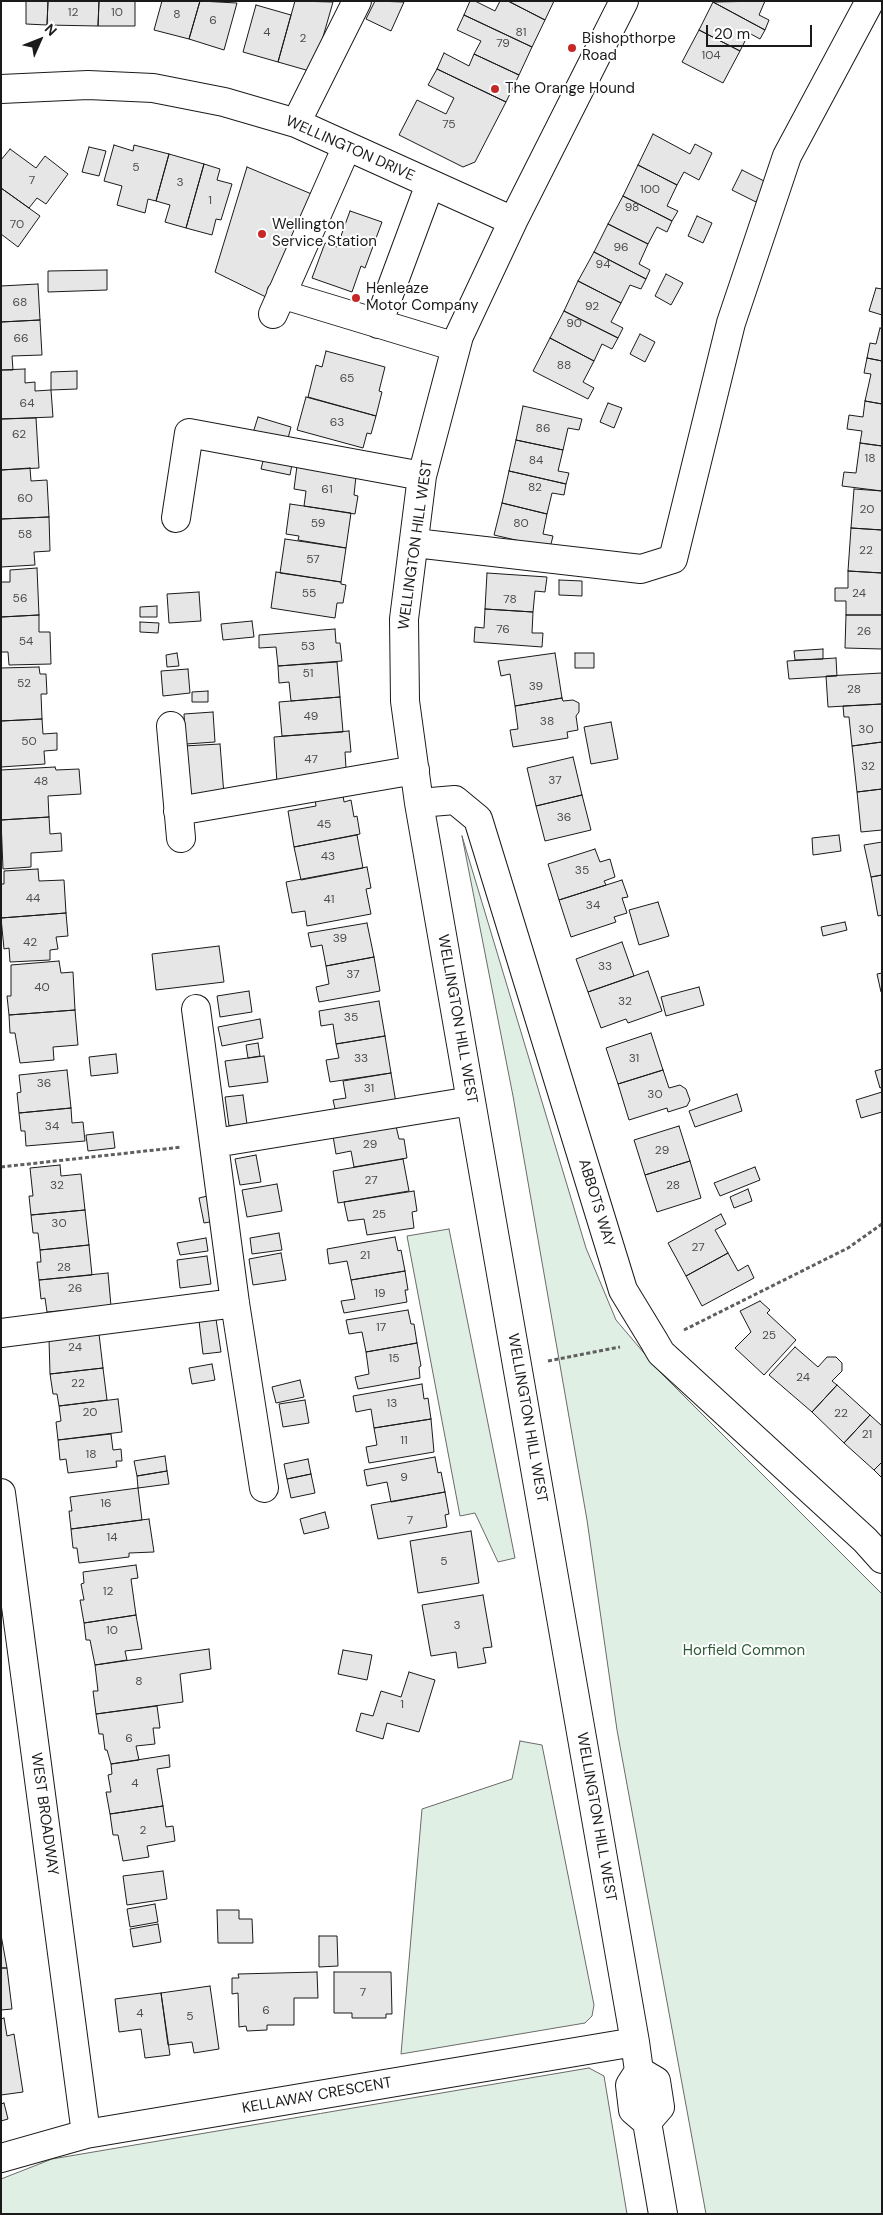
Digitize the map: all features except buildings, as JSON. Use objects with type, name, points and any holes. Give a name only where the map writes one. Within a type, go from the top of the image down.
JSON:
[{"type":"street","points":[[296,123],[357,1]]},
{"type":"street","name":"WELLINGTON HILL WEST","points":[[624,1],[513,222],[456,347],[422,476],[404,619],[405,701],[419,803],[639,2071],[656,2081],[660,2107],[647,2122],[663,2214]]},
{"type":"street","points":[[415,543],[640,569],[673,558],[730,323],[788,156],[870,1]]},
{"type":"street","name":"WELLINGTON DRIVE","points":[[1,89],[88,85],[153,88],[224,102],[296,123],[513,222]]},
{"type":"street","points":[[346,146],[277,304],[378,324],[456,347]]},
{"type":"street","points":[[378,324],[430,184]]},
{"type":"street","points":[[176,518],[189,433],[422,476]]},
{"type":"street","points":[[171,726],[181,838]]},
{"type":"street","points":[[178,811],[415,770]]},
{"type":"street","name":"ABBOTS WAY","points":[[419,803],[455,800],[478,819],[623,1290],[661,1353],[865,1540],[882,1559]]},
{"type":"street","points":[[196,1009],[235,1303],[264,1488]]},
{"type":"street","points":[[215,1144],[471,1101]]},
{"type":"street","points":[[1,1333],[235,1303]]},
{"type":"street","name":"WEST BROADWAY","points":[[1,1493],[86,2134]]},
{"type":"street","name":"KELLAWAY CRESCENT","points":[[1,2158],[86,2134],[635,2042]]},
{"type":"path","points":[[1,1167],[215,1144]]},
{"type":"path","points":[[518,1367],[654,1341],[680,1332],[848,1248],[882,1224]]},
{"type":"green space","name":"Horfield Common","points":[[462,836],[586,1248],[616,1320],[661,1373],[882,1594],[882,2214],[706,2214],[617,1730],[587,1520],[513,1096]]},
{"type":"green space","points":[[449,1229],[515,1558],[498,1562],[475,1513],[460,1516],[407,1236]]},
{"type":"green space","points":[[520,1741],[542,1745],[594,2005],[592,2016],[585,2023],[401,2054],[422,1809],[512,1779]]},
{"type":"green space","points":[[589,2068],[604,2076],[627,2214],[1,2214],[1,2179],[52,2159]]},
{"type":"place","name":"Bishopthorpe Road","points":[[572,48]]},
{"type":"place","name":"The Orange Hound","points":[[495,89]]},
{"type":"place","name":"Wellington Service Station","points":[[262,234]]},
{"type":"place","name":"Henleaze Motor Company","points":[[356,298]]}]
